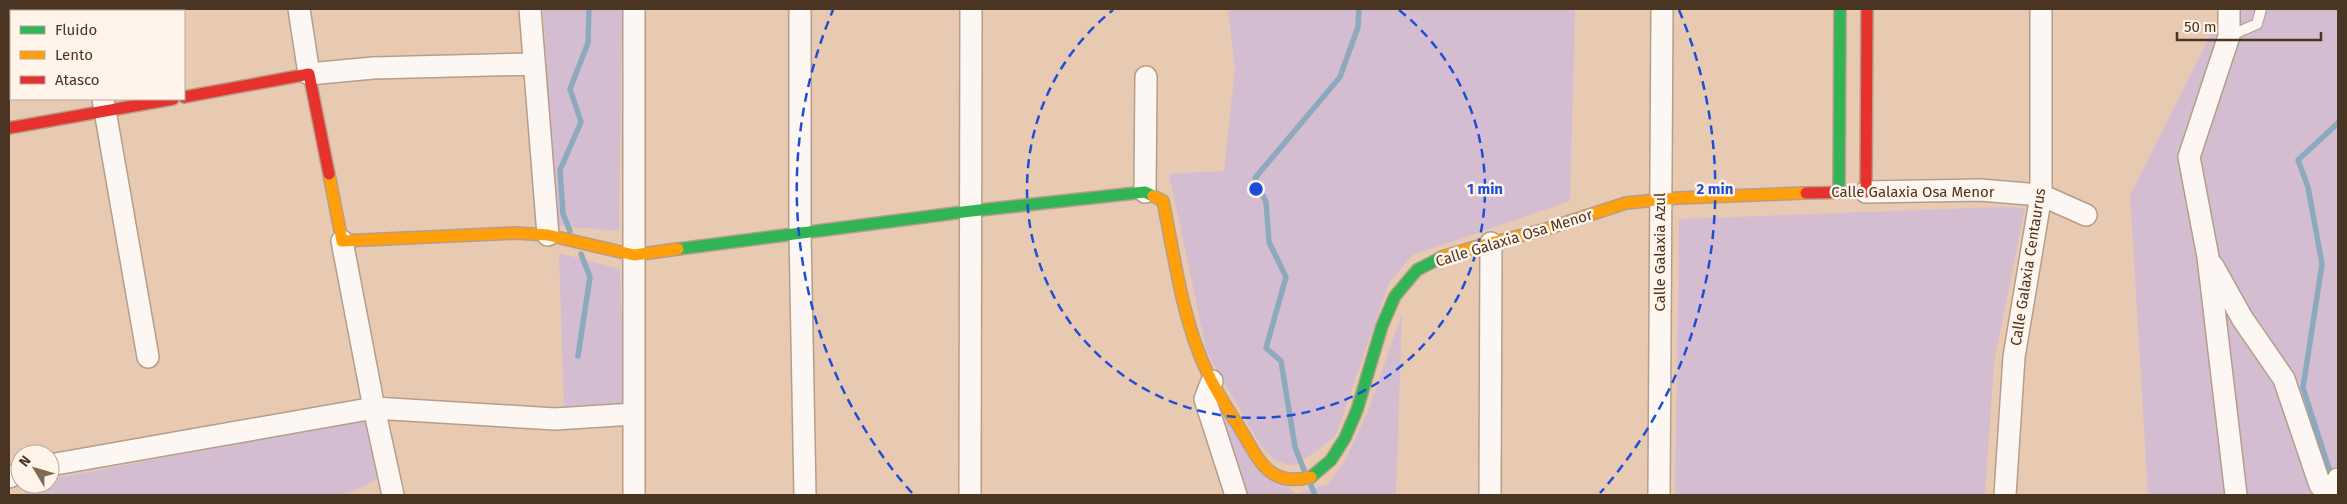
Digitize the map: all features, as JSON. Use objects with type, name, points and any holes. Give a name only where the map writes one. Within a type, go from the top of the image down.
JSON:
[{"type":"street","points":[[299,9],[309,74],[374,408],[386,493]]},
{"type":"street","points":[[530,9],[548,235]]},
{"type":"street","points":[[634,9],[634,495]]},
{"type":"street","points":[[800,9],[800,233],[804,495]]},
{"type":"street","points":[[970,495],[971,9]]},
{"type":"street","name":"Calle Galaxia Azul","points":[[1659,495],[1662,9]]},
{"type":"street","points":[[1839,192],[1840,9]]},
{"type":"street","points":[[1866,192],[1867,9]]},
{"type":"street","name":"Calle Galaxia Centaurus","points":[[2005,495],[2014,357],[2041,195],[2041,9]]},
{"type":"street","points":[[2229,9],[2229,36],[2189,157],[2208,257],[2236,495]]},
{"type":"street","points":[[185,97],[309,74],[373,68],[533,64]]},
{"type":"street","points":[[342,241],[516,233],[548,235],[567,241],[634,255],[971,211],[1145,192],[1146,77]]},
{"type":"street","points":[[9,128],[104,105],[162,100]]},
{"type":"street","points":[[104,105],[148,357]]},
{"type":"street","name":"Calle Galaxia Osa Menor","points":[[1145,192],[1163,201],[1189,322],[1202,362],[1212,381],[1258,459],[1269,472],[1282,480],[1299,481],[1317,475],[1331,463],[1350,427],[1390,304],[1406,280],[1422,267],[1491,243],[1543,230],[1624,203],[1660,199],[1839,192],[1980,190],[2041,195],[2086,215]]},
{"type":"street","points":[[1490,495],[1491,243]]},
{"type":"street","points":[[2208,257],[2242,318],[2284,379],[2320,486],[2336,486],[2338,479]]},
{"type":"street","points":[[1212,381],[1205,399],[1236,495]]},
{"type":"street","points":[[60,463],[374,408],[555,419],[634,414]]},
{"type":"lane","points":[[2229,36],[2258,24],[2261,9]]},
{"type":"shaded area","points":[[543,9],[622,9],[619,231],[557,226]]},
{"type":"shaded area","points":[[1228,9],[1575,9],[1570,201],[1413,255],[1389,283],[1336,435],[1317,451],[1293,466],[1276,461],[1261,446],[1207,353],[1169,174],[1224,171],[1235,68]]},
{"type":"shaded area","points":[[2223,9],[2338,9],[2338,495],[2148,495],[2130,195]]},
{"type":"shaded area","points":[[2001,207],[2025,208],[1994,364],[1985,495],[1675,495],[1679,219]]},
{"type":"shaded area","points":[[559,253],[620,269],[625,407],[564,411]]},
{"type":"shaded area","points":[[1402,313],[1396,495],[1245,495],[1218,411],[1296,494],[1328,484],[1343,464],[1368,411]]},
{"type":"shaded area","points":[[365,420],[378,479],[345,495],[25,495],[60,494],[60,477]]},
{"type":"waterway","points":[[570,231],[563,214],[560,170],[581,122],[570,89],[588,43],[589,9]]},
{"type":"waterway","points":[[1304,470],[1295,447],[1281,361],[1266,348],[1286,277],[1269,242],[1266,202],[1255,178],[1340,77],[1358,27],[1359,9]]},
{"type":"waterway","points":[[2332,478],[2303,388],[2322,264],[2308,187],[2298,160],[2338,123]]},
{"type":"waterway","points":[[578,356],[590,277],[581,254]]},
{"type":"waterway","points":[[1310,483],[1315,495]]},
{"type":"traffic: fast","points":[[1839,192],[1840,9]]},
{"type":"traffic: fast","points":[[678,249],[971,211],[1145,192],[1153,196]]},
{"type":"traffic: fast","points":[[1311,477],[1331,460],[1345,438],[1357,410],[1382,326],[1395,296],[1417,270],[1442,257]]},
{"type":"traffic: slow","points":[[329,174],[342,241],[516,233],[548,235],[634,255],[678,249]]},
{"type":"traffic: slow","points":[[1442,257],[1543,230],[1626,203],[1678,198],[1806,193]]},
{"type":"traffic: slow","points":[[1153,196],[1163,201],[1186,311],[1199,353],[1215,388],[1254,452],[1267,469],[1285,479],[1311,477]]},
{"type":"traffic: jam","points":[[1806,193],[1866,192],[1867,9]]},
{"type":"traffic: jam","points":[[185,97],[309,74],[329,174]]},
{"type":"traffic: jam","points":[[9,128],[167,100]]}]
